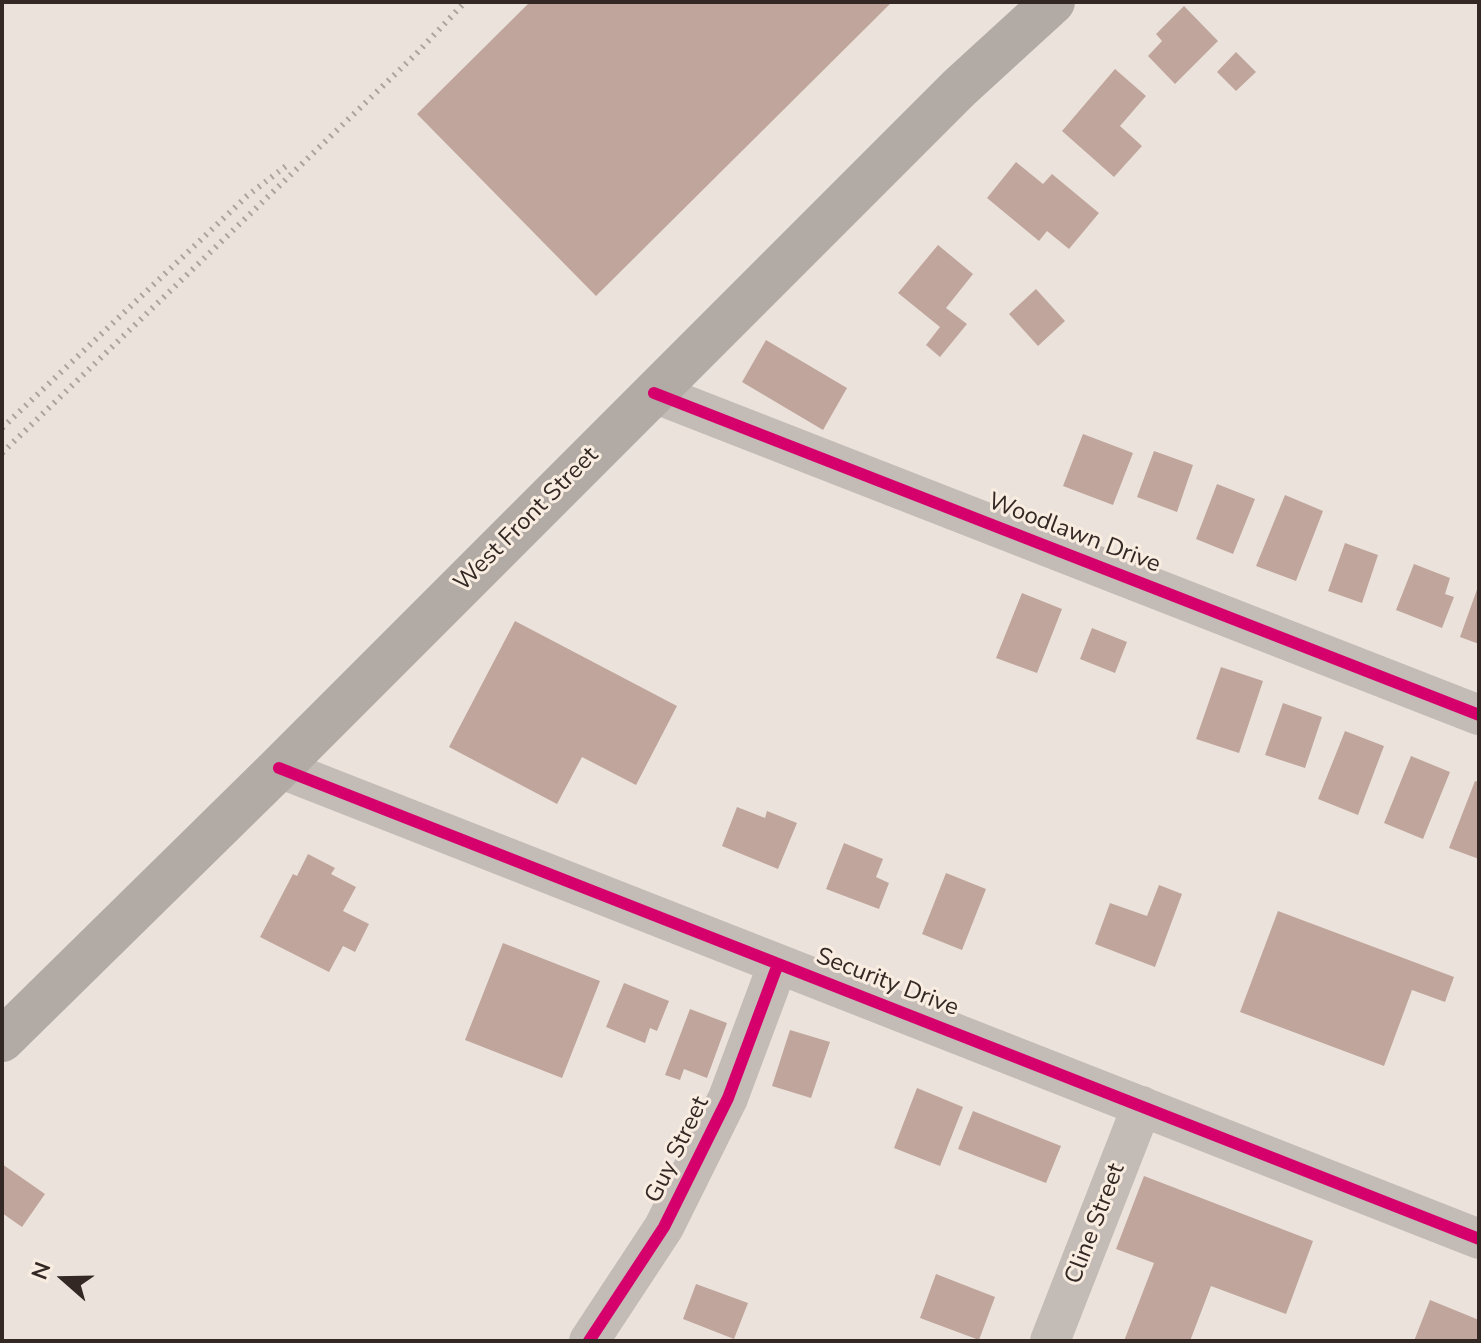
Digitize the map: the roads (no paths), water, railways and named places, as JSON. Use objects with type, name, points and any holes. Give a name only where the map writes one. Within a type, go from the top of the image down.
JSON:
[{"type":"main road","name":"West Front Street","points":[[2,1040],[279,768],[959,88],[1053,2]]},
{"type":"street","name":"Woodlawn Drive","points":[[654,393],[1479,715]]},
{"type":"street","name":"Security Drive","points":[[279,768],[1479,1239]]},
{"type":"street","name":"Guy Street","points":[[589,1341],[664,1227],[728,1098],[778,964]]},
{"type":"street","name":"Cline Street","points":[[1050,1341],[1142,1106]]},
{"type":"railway","points":[[2,453],[416,54],[465,2]]},
{"type":"railway","points":[[2,428],[247,196],[286,166]]}]
